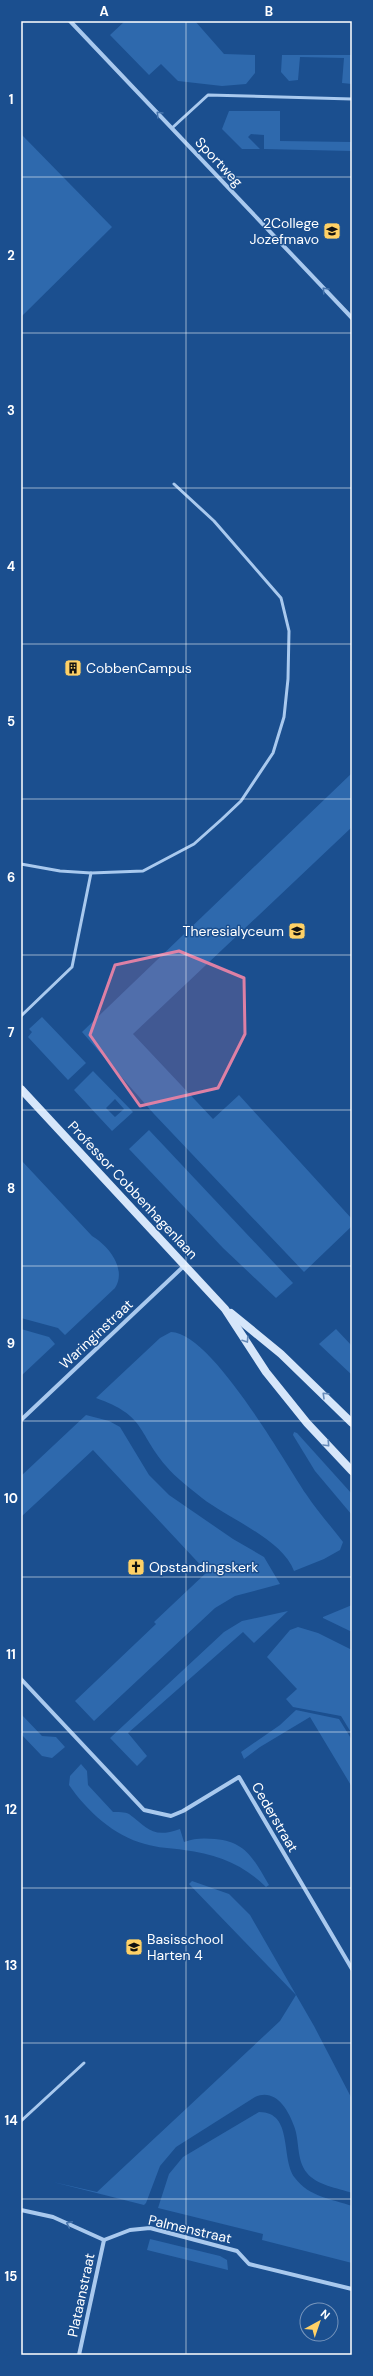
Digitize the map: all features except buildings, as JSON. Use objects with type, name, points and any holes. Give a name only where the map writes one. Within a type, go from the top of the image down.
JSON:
[{"type":"street","name":"Sportweg","points":[[70,21],[352,318]]},
{"type":"street","name":"Professor Cobbenhagenlaan","points":[[21,1089],[186,1264],[225,1309],[266,1372],[307,1423],[352,1471]]},
{"type":"street","name":"Waringinstraat","points":[[21,1420],[186,1264]]},
{"type":"street","name":"Professor Cobbenhagenlaan","points":[[225,1309],[282,1354],[352,1423]]},
{"type":"street","name":"Cederstraat","points":[[21,1679],[144,1810],[171,1816],[184,1811],[239,1777],[352,1969]]},
{"type":"street","points":[[21,2210],[53,2218],[104,2240]]},
{"type":"street","name":"Palmenstraat","points":[[104,2240],[130,2230],[150,2228],[237,2251],[249,2264],[352,2288]]},
{"type":"street","name":"Plataanstraat","points":[[79,2355],[104,2240]]},
{"type":"lane","points":[[172,128],[208,95],[352,99]]},
{"type":"lane","points":[[21,864],[60,871],[91,873],[143,871],[194,844],[222,819],[245,795],[273,752],[284,717],[288,679],[289,631],[281,598],[214,521],[174,484]]},
{"type":"lane","points":[[21,1016],[72,967],[91,873]]},
{"type":"lane","points":[[21,2121],[84,2063]]},
{"type":"highlighted area","points":[[179,951],[244,978],[245,1034],[218,1088],[140,1106],[90,1035],[115,965]]},
{"type":"shaded area","points":[[125,21],[195,21],[224,54],[255,55],[255,73],[246,84],[222,86],[178,81],[161,64],[149,75],[110,35]]},
{"type":"shaded area","points":[[282,55],[352,55],[352,84],[342,83],[344,58],[300,57],[298,80],[289,81],[281,72]]},
{"type":"shaded area","points":[[229,111],[280,111],[280,141],[352,142],[352,151],[264,149],[264,135],[251,134],[248,137],[260,149],[242,149],[222,129]]},
{"type":"shaded area","points":[[21,134],[112,227],[21,317]]},
{"type":"shaded area","points":[[352,659],[352,740],[350,661]]},
{"type":"shaded area","points":[[352,773],[352,827],[133,1034],[213,1119],[239,1095],[352,1219],[352,1226],[304,1272],[154,1114],[82,1032]]},
{"type":"shaded area","points":[[42,1017],[86,1063],[68,1080],[28,1037],[32,1032],[29,1029]]},
{"type":"shaded area","points":[[93,1071],[133,1112],[112,1131],[74,1090]],"holes":[[[115,1099],[124,1109],[115,1117],[106,1108]]]},
{"type":"shaded area","points":[[149,1130],[293,1283],[276,1298],[223,1248],[129,1149]]},
{"type":"shaded area","points":[[21,1160],[92,1236],[110,1252],[119,1273],[115,1288],[65,1335],[58,1328],[21,1318]]},
{"type":"shaded area","points":[[21,1329],[49,1337],[55,1344],[21,1376]]},
{"type":"shaded area","points":[[336,1329],[352,1346],[352,1375],[319,1344]]},
{"type":"shaded area","points":[[171,1332],[187,1338],[206,1353],[225,1375],[264,1428],[310,1500],[343,1542],[340,1550],[324,1559],[294,1571],[288,1560],[267,1539],[213,1506],[174,1475],[156,1453],[138,1425],[124,1411],[96,1398],[160,1338]]},
{"type":"shaded area","points":[[86,1415],[109,1421],[120,1427],[149,1475],[169,1495],[233,1539],[264,1557],[280,1584],[235,1596],[215,1608],[94,1721],[75,1701],[156,1624],[154,1622],[207,1572],[93,1450],[21,1517],[21,1476]]},
{"type":"shaded area","points":[[294,1432],[297,1433],[352,1494],[352,1515],[315,1471],[293,1435]]},
{"type":"shaded area","points":[[352,1605],[352,1632],[323,1618],[323,1617]]},
{"type":"shaded area","points":[[288,1611],[254,1643],[243,1632],[128,1733],[147,1756],[137,1766],[110,1738],[224,1632],[242,1621]]},
{"type":"shaded area","points":[[298,1627],[318,1633],[352,1650],[352,1734],[341,1716],[293,1707],[286,1699],[297,1689],[267,1657],[290,1630]]},
{"type":"shaded area","points":[[296,1710],[339,1719],[352,1740],[352,1787],[310,1717],[260,1747],[244,1759],[241,1752],[280,1725]]},
{"type":"shaded area","points":[[21,1714],[42,1736],[56,1737],[65,1747],[52,1758],[42,1756],[21,1734]]},
{"type":"shaded area","points":[[81,1764],[87,1771],[88,1785],[113,1812],[123,1812],[129,1814],[146,1828],[157,1832],[171,1832],[180,1829],[184,1842],[207,1838],[235,1844],[242,1848],[254,1860],[269,1885],[266,1887],[248,1872],[218,1857],[150,1845],[134,1840],[112,1829],[84,1804],[69,1785],[70,1776]]},
{"type":"shaded area","points":[[192,1881],[229,1894],[250,1915],[314,2026],[352,2099],[352,2193],[328,2186],[311,2177],[307,2173],[301,2162],[296,2132],[288,2113],[280,2102],[269,2095],[255,2097],[176,2147],[160,2166],[144,2205],[53,2182],[97,2192],[280,2021],[296,1995],[189,1884]]},
{"type":"shaded area","points":[[259,2112],[270,2114],[277,2120],[282,2128],[288,2159],[295,2178],[314,2193],[352,2206],[352,2263],[262,2240],[263,2234],[158,2208],[169,2174],[183,2157]]},
{"type":"shaded area","points":[[150,2239],[220,2256],[227,2260],[228,2270],[147,2250]]},
{"type":"place","name":"2College Jozefmavo","points":[[332,231]]},
{"type":"place","name":"CobbenCampus","points":[[73,668]]},
{"type":"place","name":"Theresialyceum","points":[[297,931]]},
{"type":"place","name":"Opstandingskerk","points":[[136,1567]]},
{"type":"place","name":"Basisschool Harten 4","points":[[134,1947]]}]
